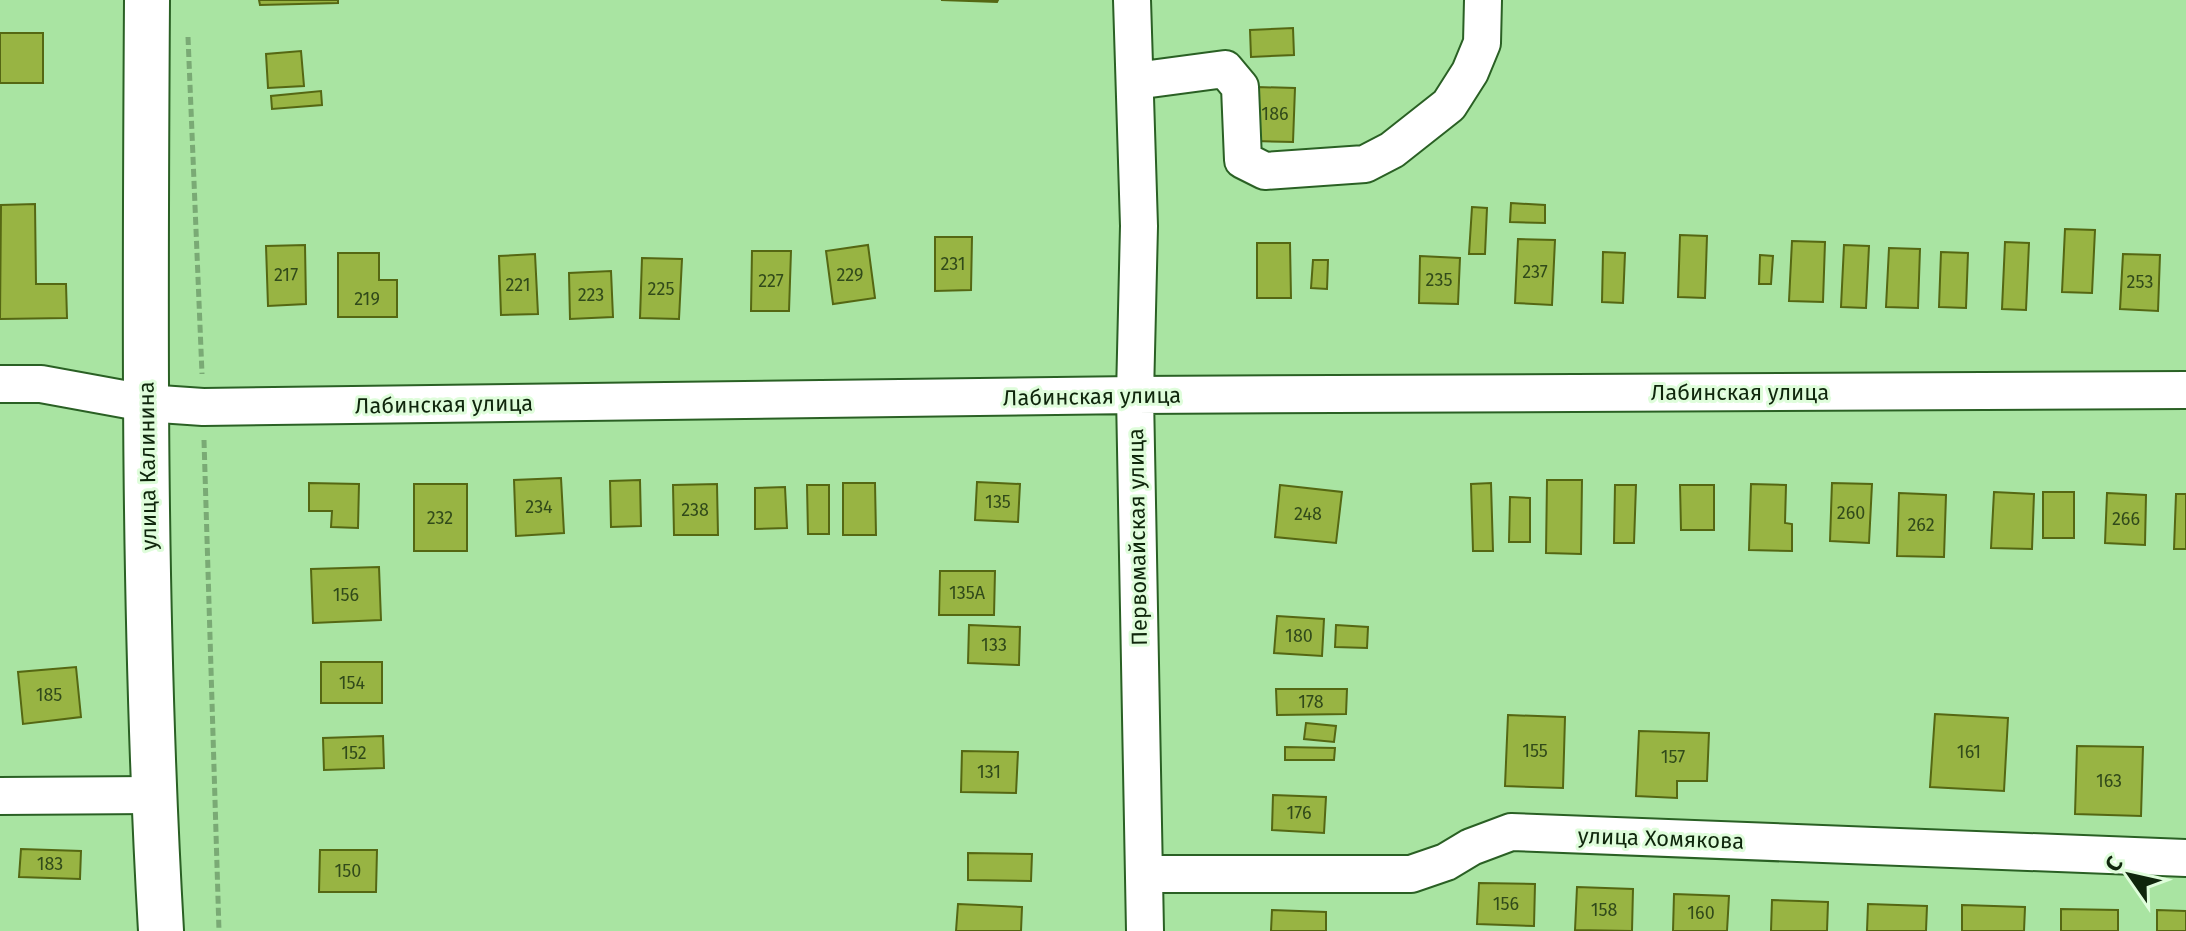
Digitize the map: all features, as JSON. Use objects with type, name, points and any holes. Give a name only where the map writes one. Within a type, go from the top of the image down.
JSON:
[{"type":"street","name":"улица Калинина","points":[[147,0],[145,403],[153,795],[161,931]]},
{"type":"street","name":"Первомайская улица","points":[[1132,0],[1139,226],[1135,395],[1145,931]]},
{"type":"street","points":[[1135,81],[1225,69],[1240,87],[1243,160],[1265,171],[1365,164],[1392,150],[1449,105],[1470,72],[1482,43],[1483,0]]},
{"type":"street","name":"Лабинская улица","points":[[0,384],[41,384],[145,403],[203,407],[1135,395],[2186,390]]},
{"type":"street","points":[[0,796],[153,795]]},
{"type":"street","name":"улица Хомякова","points":[[1144,874],[1411,874],[1446,862],[1471,847],[1511,832],[2186,858]]},
{"type":"path","points":[[188,31],[219,931]]},
{"type":"building","points":[[259,0],[338,0],[338,3],[260,5]]},
{"type":"building","points":[[941,0],[998,0],[997,2]]},
{"type":"building","points":[[1293,28],[1294,55],[1251,57],[1250,30]]},
{"type":"building","points":[[0,33],[43,33],[43,83],[0,83]]},
{"type":"building","points":[[301,51],[304,86],[268,88],[266,54]]},
{"type":"building","points":[[1256,87],[1295,88],[1293,142],[1255,141]]},
{"type":"building","points":[[321,91],[322,105],[272,109],[271,96]]},
{"type":"building","points":[[1511,203],[1545,205],[1545,223],[1510,222]]},
{"type":"building","points":[[35,204],[36,284],[66,284],[67,318],[0,319],[1,205]]},
{"type":"building","points":[[1472,207],[1487,208],[1485,254],[1469,254]]},
{"type":"building","points":[[2065,229],[2095,230],[2092,293],[2062,292]]},
{"type":"building","points":[[1680,235],[1707,236],[1705,298],[1678,297]]},
{"type":"building","points":[[935,237],[972,237],[971,290],[935,291]]},
{"type":"building","points":[[1518,239],[1555,240],[1552,305],[1515,303]]},
{"type":"building","points":[[1792,241],[1825,242],[1823,302],[1789,301]]},
{"type":"building","points":[[2005,242],[2029,243],[2026,310],[2002,309]]},
{"type":"building","points":[[1257,243],[1290,243],[1291,298],[1257,298]]},
{"type":"building","points":[[305,245],[306,304],[268,306],[266,246]]},
{"type":"building","points":[[868,245],[875,298],[833,304],[826,251]]},
{"type":"building","points":[[1844,245],[1869,246],[1866,308],[1841,307]]},
{"type":"building","points":[[1889,248],[1920,249],[1918,308],[1886,307]]},
{"type":"building","points":[[752,251],[791,251],[789,311],[751,311]]},
{"type":"building","points":[[1603,252],[1625,253],[1623,303],[1602,302]]},
{"type":"building","points":[[1941,252],[1968,253],[1966,308],[1939,307]]},
{"type":"building","points":[[338,253],[379,253],[379,280],[397,280],[397,317],[338,317]]},
{"type":"building","points":[[535,254],[538,314],[501,315],[499,256]]},
{"type":"building","points":[[2123,254],[2160,255],[2158,311],[2120,309]]},
{"type":"building","points":[[1760,255],[1773,256],[1771,284],[1759,284]]},
{"type":"building","points":[[1420,256],[1460,258],[1458,304],[1419,303]]},
{"type":"building","points":[[642,258],[682,259],[679,319],[640,318]]},
{"type":"building","points":[[1313,260],[1328,260],[1327,289],[1311,288]]},
{"type":"building","points":[[611,271],[613,317],[570,319],[569,273]]},
{"type":"building","points":[[561,478],[564,533],[516,536],[514,480]]},
{"type":"building","points":[[640,480],[641,526],[611,527],[610,481]]},
{"type":"building","points":[[1547,480],[1582,480],[1581,554],[1546,553]]},
{"type":"building","points":[[977,482],[1020,484],[1018,522],[975,520]]},
{"type":"building","points":[[309,483],[359,484],[358,528],[331,527],[332,511],[309,511]]},
{"type":"building","points":[[843,483],[875,483],[876,535],[843,535]]},
{"type":"building","points":[[1491,483],[1493,551],[1473,551],[1471,484]]},
{"type":"building","points":[[1832,483],[1872,484],[1869,543],[1830,541]]},
{"type":"building","points":[[414,484],[467,484],[467,551],[414,551]]},
{"type":"building","points":[[717,484],[718,535],[674,535],[673,485]]},
{"type":"building","points":[[1751,484],[1786,485],[1785,523],[1792,524],[1792,551],[1749,550]]},
{"type":"building","points":[[807,485],[829,485],[829,534],[808,534]]},
{"type":"building","points":[[1280,485],[1342,492],[1336,543],[1275,537]]},
{"type":"building","points":[[1615,485],[1636,485],[1634,543],[1614,543]]},
{"type":"building","points":[[1680,485],[1714,485],[1714,530],[1681,530]]},
{"type":"building","points":[[785,487],[787,528],[755,529],[755,488]]},
{"type":"building","points":[[1994,492],[2034,494],[2032,549],[1991,548]]},
{"type":"building","points":[[2043,492],[2074,492],[2074,538],[2043,538]]},
{"type":"building","points":[[1899,493],[1946,495],[1944,557],[1897,556]]},
{"type":"building","points":[[2107,493],[2146,495],[2145,545],[2105,543]]},
{"type":"building","points":[[2176,494],[2186,494],[2186,549],[2174,549]]},
{"type":"building","points":[[1510,497],[1530,498],[1530,542],[1509,542]]},
{"type":"building","points":[[379,567],[381,620],[313,623],[311,569]]},
{"type":"building","points":[[940,571],[995,571],[994,615],[939,615]]},
{"type":"building","points":[[1277,616],[1324,619],[1322,656],[1274,653]]},
{"type":"building","points":[[969,625],[1020,627],[1019,665],[968,663]]},
{"type":"building","points":[[1336,625],[1368,627],[1367,648],[1335,647]]},
{"type":"building","points":[[321,662],[382,662],[382,703],[321,703]]},
{"type":"building","points":[[76,667],[81,717],[23,724],[18,672]]},
{"type":"building","points":[[1276,689],[1347,689],[1346,714],[1277,715]]},
{"type":"building","points":[[1935,714],[2008,718],[2004,791],[1930,787]]},
{"type":"building","points":[[1508,715],[1565,717],[1563,788],[1505,786]]},
{"type":"building","points":[[1306,723],[1336,726],[1334,742],[1304,739]]},
{"type":"building","points":[[1639,731],[1709,733],[1707,781],[1677,781],[1677,798],[1636,796]]},
{"type":"building","points":[[383,736],[384,768],[324,770],[323,738]]},
{"type":"building","points":[[2077,746],[2143,747],[2141,816],[2075,814]]},
{"type":"building","points":[[1285,747],[1335,748],[1334,760],[1285,760]]},
{"type":"building","points":[[962,751],[1018,752],[1016,793],[961,792]]},
{"type":"building","points":[[1273,795],[1326,797],[1324,833],[1272,830]]},
{"type":"building","points":[[21,849],[81,851],[80,879],[19,877]]},
{"type":"building","points":[[320,850],[377,850],[376,892],[319,892]]},
{"type":"building","points":[[968,853],[1032,854],[1031,881],[968,880]]},
{"type":"building","points":[[1479,883],[1535,884],[1534,926],[1477,924]]},
{"type":"building","points":[[1577,887],[1633,889],[1632,931],[1575,930]]},
{"type":"building","points":[[1674,894],[1729,896],[1727,931],[1673,931]]},
{"type":"building","points":[[1772,900],[1828,902],[1827,931],[1771,931]]},
{"type":"building","points":[[958,904],[1022,907],[1021,931],[956,931]]},
{"type":"building","points":[[1868,904],[1927,906],[1926,931],[1867,931]]},
{"type":"building","points":[[1962,905],[2025,907],[2024,931],[1962,931]]},
{"type":"building","points":[[2061,909],[2118,910],[2118,931],[2061,931]]},
{"type":"building","points":[[1272,910],[1326,912],[1326,931],[1271,931]]},
{"type":"building","points":[[2157,910],[2186,911],[2186,931],[2157,931]]}]
